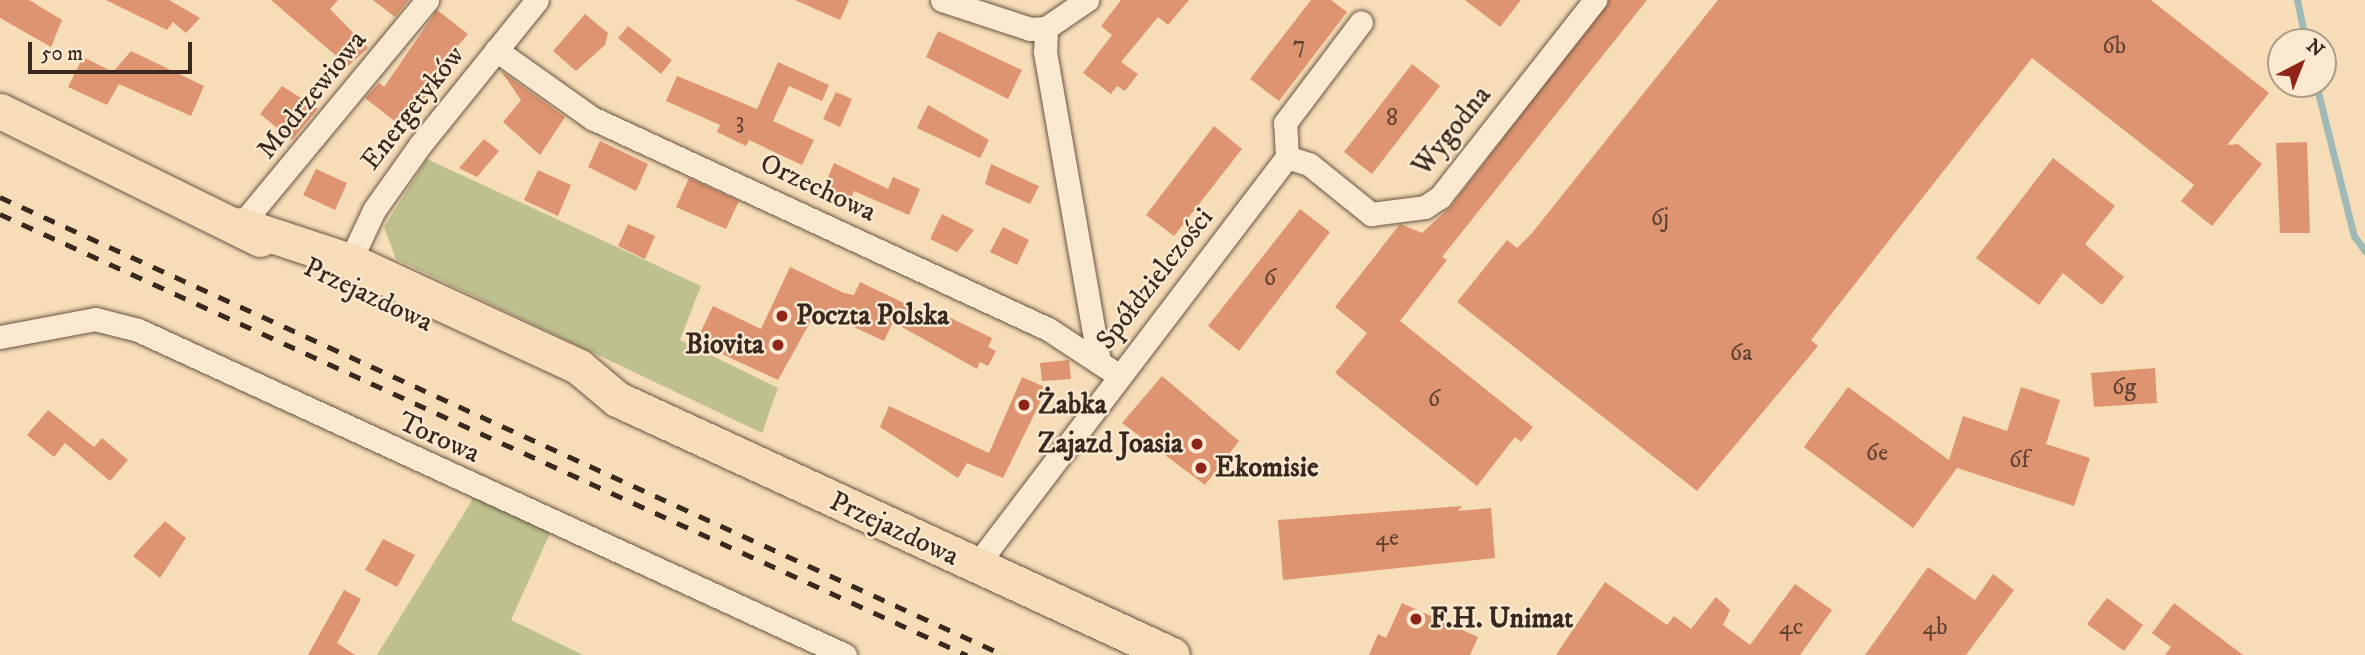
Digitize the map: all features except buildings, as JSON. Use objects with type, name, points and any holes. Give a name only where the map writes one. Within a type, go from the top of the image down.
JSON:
[{"type":"main road","name":"Przejazdowa","points":[[0,111],[241,225],[350,261],[579,367],[617,399],[975,567],[1172,655]]},
{"type":"main road","name":"Przejazdowa","points":[[241,225],[281,254],[448,333],[578,393],[617,399]]},
{"type":"street","name":"Modrzewiowa","points":[[241,225],[427,0]]},
{"type":"street","name":"Energetyków","points":[[350,261],[374,210],[537,0]]},
{"type":"street","points":[[942,0],[992,20],[1046,28],[1087,0]]},
{"type":"street","name":"Wygodna","points":[[1287,157],[1309,164],[1371,214],[1425,207],[1440,197],[1595,0]]},
{"type":"street","points":[[1287,157],[1285,123],[1361,22]]},
{"type":"street","points":[[1046,28],[1045,52],[1099,360]]},
{"type":"street","name":"Orzechowa","points":[[496,50],[592,118],[1048,329],[1118,374]]},
{"type":"street","name":"Spółdzielczości","points":[[975,567],[1118,374],[1287,157]]},
{"type":"street","name":"Torowa","points":[[0,337],[95,319],[138,330],[845,655]]},
{"type":"green space","points":[[427,159],[701,286],[680,340],[778,388],[762,433],[396,259],[384,227]]},
{"type":"green space","points":[[479,489],[555,522],[511,620],[583,655],[377,655]]},
{"type":"waterway","points":[[2297,0],[2303,28]]},
{"type":"waterway","points":[[2320,98],[2354,236],[2365,251]]},
{"type":"railway","points":[[0,197],[1004,655]]},
{"type":"railway","points":[[0,214],[967,655]]},
{"type":"place","name":"Poczta Polska","points":[[782,316]]},
{"type":"place","name":"Biovita","points":[[778,345]]},
{"type":"place","name":"Żabka","points":[[1024,405]]},
{"type":"place","name":"Zajazd Joasia","points":[[1197,444]]},
{"type":"place","name":"Ekomisie","points":[[1201,468]]},
{"type":"place","name":"F.H. Unimat","points":[[1416,619]]}]
